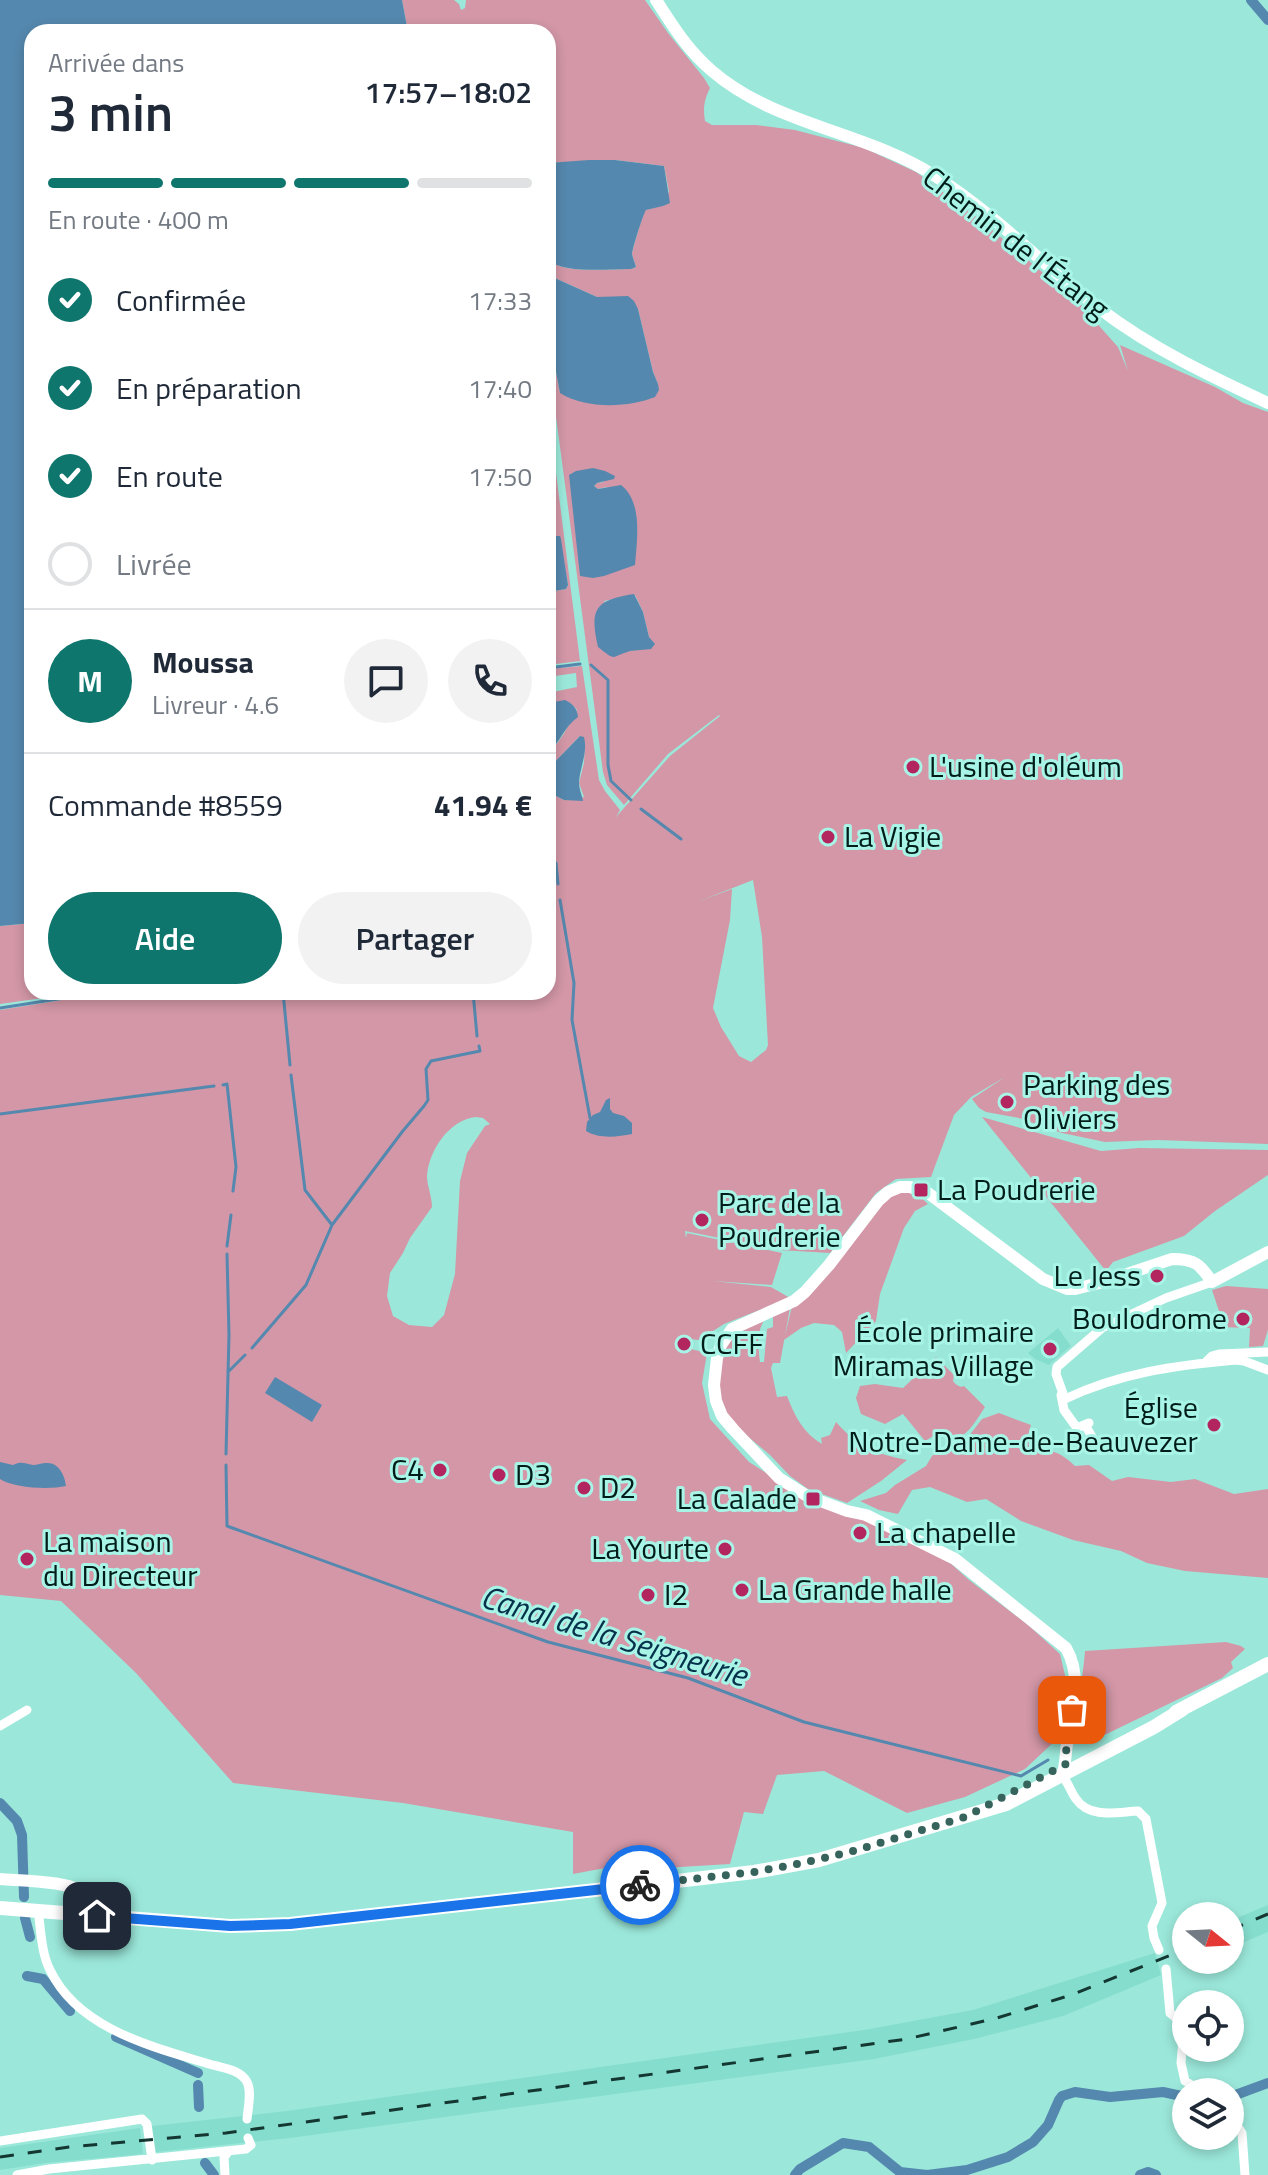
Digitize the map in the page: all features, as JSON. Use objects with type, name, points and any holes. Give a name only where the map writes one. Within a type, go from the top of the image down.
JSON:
[{"type":"main road","points":[[965,1817],[1268,1664]]},
{"type":"main road","points":[[0,1908],[230,1926],[307,1923],[754,1872],[835,1856],[1006,1804],[1063,1768],[1154,1727],[1183,1709]]},
{"type":"street","name":"Chemin de l’Étang","points":[[656,0],[691,51],[731,86],[779,112],[884,149],[932,174],[977,205],[1058,275],[1123,325],[1170,355],[1268,403]]},
{"type":"street","points":[[1159,1950],[1152,1926],[1162,1903],[1146,1819],[1138,1811],[1092,1812],[1081,1805],[1066,1780],[1063,1768],[1075,1677],[1066,1648],[955,1559],[876,1519],[807,1496],[779,1478],[722,1416],[714,1385],[721,1345],[732,1329],[794,1301],[805,1292],[878,1201],[900,1187],[928,1193],[1020,1264],[1054,1285],[1075,1289],[1172,1259],[1199,1264],[1212,1282]]},
{"type":"street","points":[[1268,1252],[1232,1273],[1166,1298],[1102,1328],[1057,1367],[1056,1374],[1065,1399],[1096,1386],[1164,1367],[1244,1361],[1268,1370]]},
{"type":"street","points":[[1205,1363],[1219,1354],[1268,1352]]},
{"type":"street","points":[[1060,1384],[1064,1410],[1084,1425],[1101,1450]]},
{"type":"street","points":[[0,1726],[27,1710]]},
{"type":"street","points":[[0,1879],[75,1888],[90,1898],[97,1916]]},
{"type":"street","points":[[38,1910],[45,1957],[50,1971],[69,1998],[118,2032],[161,2051],[235,2071],[249,2088],[247,2119]]},
{"type":"street","points":[[1166,1969],[1170,2013],[1184,2026],[1181,2063],[1184,2078]]},
{"type":"street","points":[[0,2141],[142,2119],[147,2124],[151,2157]]},
{"type":"street","points":[[17,2175],[151,2157],[246,2149],[251,2145],[248,2138]]},
{"type":"street","points":[[1243,2150],[1245,2175]]},
{"type":"street","points":[[225,2175],[224,2157],[229,2151]]},
{"type":"shaded area","name":"Parc de la Poudrerie","points":[[402,0],[454,0],[461,10],[465,8],[466,0],[645,0],[710,88],[704,104],[705,121],[712,125],[756,125],[795,130],[864,148],[916,172],[978,218],[1093,315],[1093,319],[1118,347],[1128,371],[1120,345],[1268,412],[1268,1144],[1158,1140],[1105,1142],[1062,1133],[979,1108],[972,1099],[1005,1077],[971,1097],[954,1115],[931,1177],[896,1179],[876,1193],[830,1253],[779,1250],[685,1231],[686,1238],[687,1233],[782,1253],[772,1285],[712,1281],[771,1287],[790,1298],[724,1324],[699,1340],[689,1339],[691,1349],[707,1353],[702,1383],[710,1419],[749,1462],[810,1501],[870,1520],[936,1550],[1060,1654],[1068,1688],[1057,1739],[1025,1769],[965,1797],[907,1813],[824,1771],[777,1775],[763,1814],[744,1812],[730,1864],[663,1868],[616,1866],[573,1874],[573,1832],[403,1803],[233,1783],[136,1673],[61,1601],[0,1595],[0,1010],[62,1000],[556,1000],[556,796],[564,800],[584,797],[579,783],[585,743],[580,736],[556,761],[556,744],[577,710],[568,702],[556,702],[556,691],[577,687],[576,673],[556,676],[556,668],[582,666],[599,780],[620,810],[616,817],[670,756],[720,716],[668,754],[624,805],[607,785],[556,417],[556,372],[560,393],[658,384],[638,309],[597,297],[556,279],[556,264],[599,270],[636,267],[632,254],[645,210],[653,208],[669,192],[664,166],[615,160],[556,163],[556,24],[406,24]],"holes":[[[593,468],[604,482],[594,486],[598,489],[607,487],[580,576]],[[635,595],[654,644],[630,651],[604,601]],[[753,880],[762,937],[768,1045],[751,1062],[739,1056],[713,1008],[730,920],[732,889],[697,902]],[[476,1117],[490,1124],[485,1126],[467,1153],[460,1181],[455,1274],[444,1315],[432,1327],[409,1325],[393,1316],[387,1296],[390,1273],[432,1207],[427,1176],[436,1147],[449,1130],[466,1119]]]},
{"type":"shaded area","points":[[556,473],[580,661],[556,664],[556,591],[566,589],[568,585],[560,537],[556,536]]},
{"type":"shaded area","points":[[24,924],[24,1000],[29,1000],[0,1004],[0,926]]},
{"type":"shaded area","points":[[982,1117],[1101,1151],[1139,1148],[1268,1150],[1268,1175],[1184,1236],[1113,1262],[1106,1271]]},
{"type":"shaded area","points":[[900,1191],[915,1192],[928,1204],[915,1211],[904,1228],[880,1294],[876,1321],[846,1353],[842,1332],[834,1325],[814,1323],[784,1340],[792,1306],[886,1198]]},
{"type":"shaded area","name":"Boulodrome","points":[[1226,1286],[1268,1289],[1268,1330],[1263,1346],[1249,1347],[1250,1328],[1219,1327],[1219,1311],[1212,1290]]},
{"type":"shaded area","points":[[790,1308],[780,1363],[773,1363],[771,1368],[777,1397],[787,1396],[800,1423],[822,1444],[821,1438],[830,1435],[836,1422],[868,1448],[907,1460],[847,1503],[808,1489],[790,1476],[734,1425],[719,1401],[720,1367],[726,1343],[735,1332],[766,1317],[758,1339],[760,1362],[764,1362],[767,1329],[773,1327],[773,1315]]},
{"type":"shaded area","name":"École primaire Miramas Village","points":[[1058,1328],[1071,1346],[1049,1365],[1028,1353]]},
{"type":"shaded area","points":[[936,1357],[954,1375],[955,1384],[964,1386],[985,1407],[965,1433],[956,1439],[951,1433],[937,1434],[925,1441],[903,1414],[885,1424],[861,1414],[856,1398],[860,1386],[875,1384],[903,1388]]},
{"type":"shaded area","points":[[999,1413],[1031,1425],[1029,1448],[1057,1453],[1075,1466],[1089,1465],[1112,1481],[1128,1477],[1171,1482],[1195,1479],[1234,1494],[1268,1489],[1268,1578],[1185,1571],[1147,1563],[1121,1551],[1073,1540],[1021,1521],[986,1499],[967,1502],[930,1487],[912,1490],[898,1514],[860,1501],[886,1493],[926,1466],[939,1450],[965,1441],[982,1419]]},
{"type":"shaded area","points":[[1226,1642],[1245,1649],[1231,1662],[1233,1668],[1222,1678],[1088,1743],[1080,1738],[1078,1718],[1085,1651]]},
{"type":"shaded area","points":[[1268,1905],[1268,1932],[1244,1942],[1244,1915]]},
{"type":"shaded area","points":[[1155,1953],[1161,1975],[1063,2016],[974,2039],[874,2059],[290,2138],[156,2152],[152,2126],[287,2111],[864,2030],[973,2010]]},
{"type":"shaded area","points":[[140,2128],[143,2154],[0,2170],[0,2148]]},
{"type":"water","points":[[0,0],[402,0],[406,24],[24,24],[24,924],[0,926]]},
{"type":"water","points":[[615,160],[664,166],[670,203],[646,210],[632,251],[636,267],[599,270],[556,264],[556,162]]},
{"type":"water","points":[[556,279],[597,297],[628,296],[638,309],[658,384],[655,397],[607,405],[582,402],[560,393],[556,372]]},
{"type":"water","points":[[593,468],[615,476],[614,479],[597,483],[594,486],[598,489],[621,485],[628,492],[636,511],[637,533],[635,565],[593,578],[580,576],[569,475]]},
{"type":"water","points":[[556,536],[561,539],[566,589],[556,591]]},
{"type":"water","points":[[634,594],[643,612],[649,637],[655,644],[651,649],[611,656],[598,647],[595,615],[598,608],[611,599]]},
{"type":"water","points":[[565,700],[570,703],[578,717],[556,745],[556,702]]},
{"type":"water","points":[[580,736],[584,737],[579,782],[583,801],[564,800],[556,796],[556,761]]},
{"type":"water","points":[[610,1098],[613,1113],[624,1116],[632,1123],[632,1134],[602,1136],[586,1131],[587,1122],[600,1112]]},
{"type":"water","points":[[275,1377],[322,1405],[312,1422],[265,1393]]},
{"type":"water","points":[[0,1462],[13,1465],[51,1463],[60,1470],[66,1486],[32,1487],[6,1482],[0,1479]]},
{"type":"waterway","points":[[1251,0],[1268,20]]},
{"type":"waterway","points":[[556,667],[580,664]]},
{"type":"waterway","points":[[591,665],[608,680],[608,765],[611,781],[631,800]]},
{"type":"waterway","points":[[641,809],[681,839]]},
{"type":"waterway","points":[[556,863],[558,884]]},
{"type":"waterway","points":[[560,900],[574,983],[572,1020],[590,1118]]},
{"type":"waterway","points":[[0,1008],[52,1000]]},
{"type":"waterway","points":[[284,1000],[290,1065]]},
{"type":"waterway","points":[[474,1000],[477,1036]]},
{"type":"waterway","points":[[252,1348],[306,1285],[332,1225],[428,1100],[426,1069],[431,1061],[480,1051],[479,1046]]},
{"type":"waterway","points":[[291,1075],[305,1190],[332,1225]]},
{"type":"waterway","points":[[223,1085],[227,1084],[236,1167],[233,1191]]},
{"type":"waterway","points":[[0,1114],[214,1086]]},
{"type":"waterway","points":[[227,1246],[231,1215]]},
{"type":"waterway","points":[[226,1454],[229,1335],[227,1254]]},
{"type":"waterway","points":[[228,1372],[245,1355]]},
{"type":"waterway","name":"Canal de la Seigneurie","points":[[226,1465],[227,1526],[548,1642],[688,1678],[804,1722],[1021,1776],[1048,1760]]},
{"type":"waterway","points":[[0,1803],[17,1821],[22,1835],[24,1897]]},
{"type":"waterway","points":[[25,1918],[30,1937]]},
{"type":"waterway","points":[[27,1976],[43,1979],[70,2011]]},
{"type":"waterway","points":[[116,2037],[198,2073]]},
{"type":"waterway","points":[[1244,2092],[1268,2083]]},
{"type":"waterway","points":[[198,2085],[199,2107]]},
{"type":"waterway","points":[[795,2175],[843,2143],[869,2147],[900,2172],[927,2175],[967,2170],[1008,2157],[1033,2142],[1048,2125],[1062,2096],[1075,2092],[1110,2097],[1172,2094]]},
{"type":"waterway","points":[[205,2163],[214,2175]]},
{"type":"waterway","points":[[1140,2175],[1148,2172],[1156,2175]]},
{"type":"railway","points":[[1244,1924],[1268,1914]]},
{"type":"railway","points":[[0,2157],[69,2147],[226,2133],[907,2039],[997,2018],[1071,1995],[1172,1955]]},
{"type":"way so far","points":[[640,1885],[754,1872],[819,1860],[965,1817],[1066,1764],[1072,1710]]},
{"type":"place","name":"L'usine d'oléum","points":[[913,767]]},
{"type":"place","name":"La Vigie","points":[[828,837]]},
{"type":"place","name":"Parking des Oliviers","points":[[1007,1102]]},
{"type":"place","name":"La Poudrerie","points":[[921,1190]]},
{"type":"place","name":"Parc de la Poudrerie","points":[[702,1220]]},
{"type":"place","name":"Le Jess","points":[[1157,1276]]},
{"type":"place","name":"Boulodrome","points":[[1243,1319]]},
{"type":"place","name":"CCFF","points":[[684,1344]]},
{"type":"place","name":"École primaire Miramas Village","points":[[1050,1349]]},
{"type":"place","name":"Église Notre-Dame-de-Beauvezer","points":[[1214,1425]]},
{"type":"place","name":"C4","points":[[440,1470]]},
{"type":"place","name":"D3","points":[[499,1475]]},
{"type":"place","name":"D2","points":[[584,1488]]},
{"type":"place","name":"La Calade","points":[[813,1499]]},
{"type":"place","name":"La chapelle","points":[[860,1533]]},
{"type":"place","name":"La Yourte","points":[[725,1549]]},
{"type":"place","name":"La maison du Directeur","points":[[27,1559]]},
{"type":"place","name":"La Grande halle","points":[[742,1590]]},
{"type":"place","name":"I2","points":[[648,1595]]},
{"type":"route","points":[[97,1916],[230,1926],[290,1924],[640,1885]]}]
